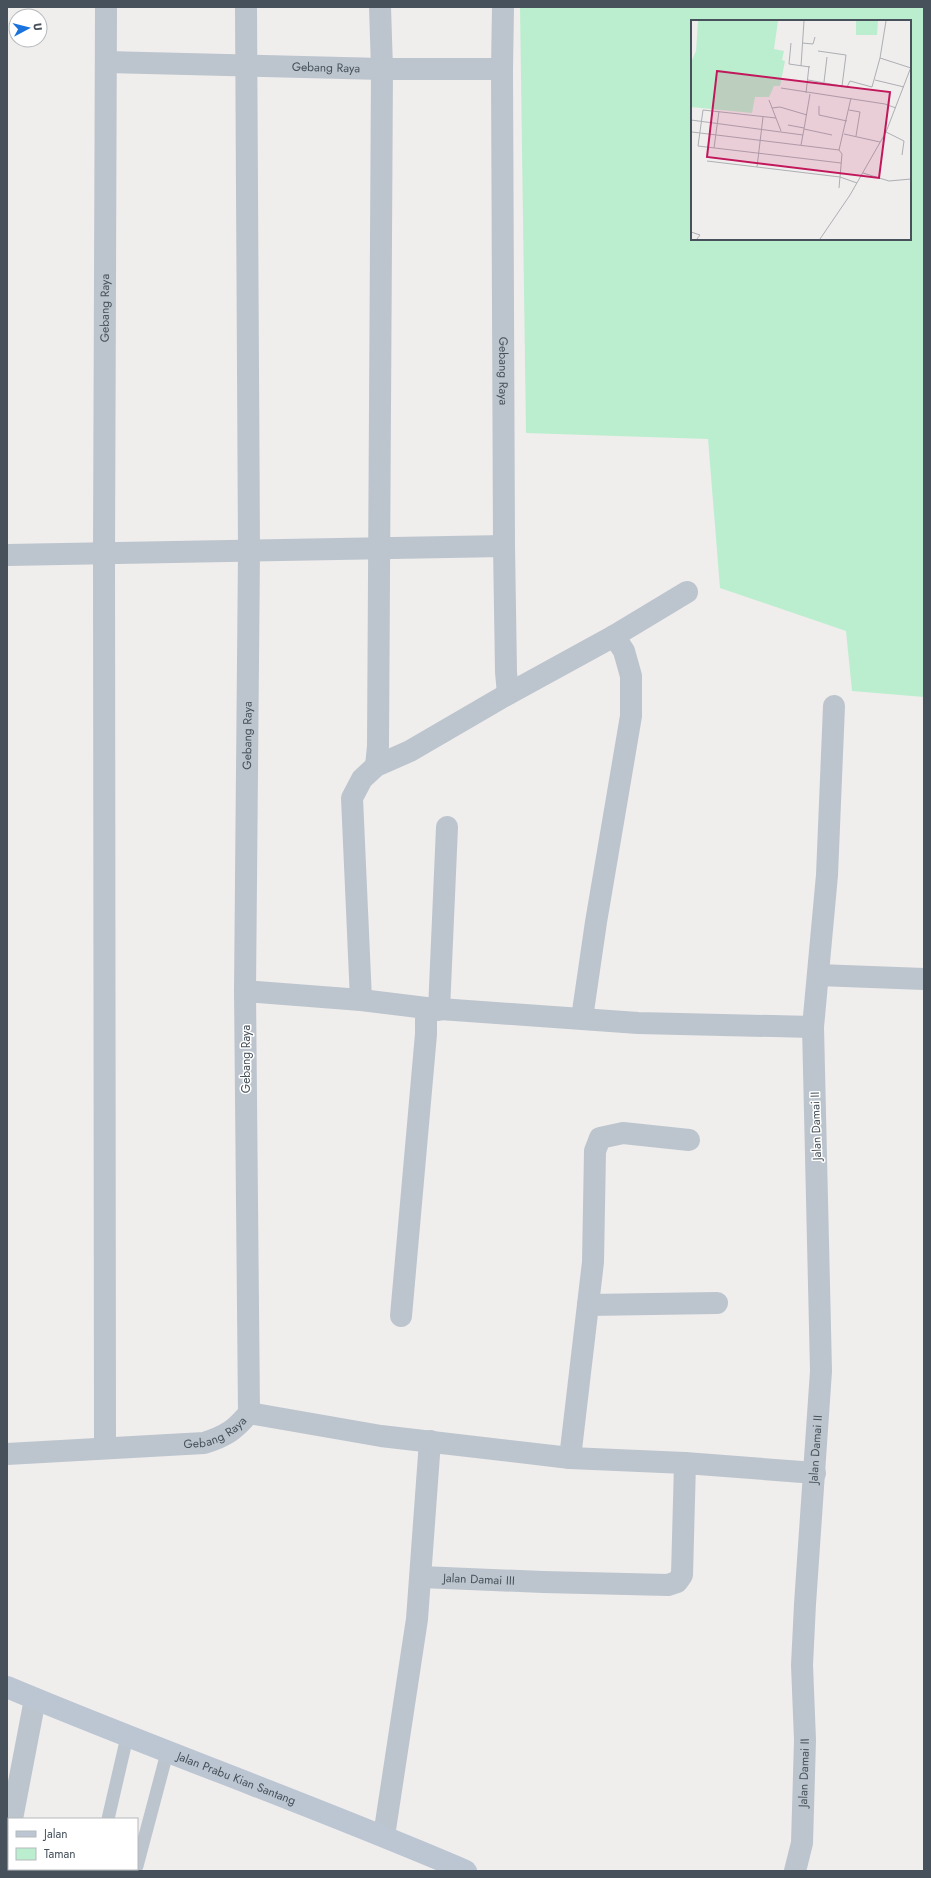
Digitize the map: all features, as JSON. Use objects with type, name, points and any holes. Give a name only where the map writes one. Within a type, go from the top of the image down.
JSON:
[{"type":"main road","name":"Jalan Prabu Kian Santang","points":[[7,1687],[167,1753],[384,1836],[466,1871]]},
{"type":"street","name":"Gebang Raya","points":[[105,1448],[104,553],[106,7]]},
{"type":"street","name":"Gebang Raya","points":[[7,1454],[204,1443],[222,1437],[237,1428],[249,1413],[245,991],[249,551],[246,7]]},
{"type":"street","points":[[376,766],[378,746],[382,69],[380,7]]},
{"type":"street","name":"Gebang Raya","points":[[503,7],[504,546],[506,672],[508,694]]},
{"type":"street","name":"Gebang Raya","points":[[106,62],[382,69],[502,69]]},
{"type":"street","points":[[7,555],[504,546]]},
{"type":"street","points":[[361,1000],[352,798],[362,779],[376,766],[410,751],[508,694],[614,636],[688,592]]},
{"type":"street","points":[[582,1018],[596,922],[631,716],[631,676],[624,651],[614,636]]},
{"type":"street","name":"Jalan Damai II","points":[[795,1871],[802,1843],[805,1740],[802,1665],[821,1371],[813,1027],[827,874],[834,706]]},
{"type":"street","points":[[401,1316],[415,1140],[426,1034],[433,1009],[448,827]]},
{"type":"street","points":[[818,975],[924,979]]},
{"type":"street","points":[[245,991],[361,1000],[433,1009],[638,1023],[813,1027]]},
{"type":"street","points":[[570,1458],[593,1262],[595,1151],[600,1138],[623,1133],[689,1140]]},
{"type":"street","points":[[588,1305],[717,1303]]},
{"type":"street","points":[[249,1413],[381,1436],[570,1458],[685,1463],[815,1473]]},
{"type":"street","points":[[384,1836],[417,1619],[430,1441]]},
{"type":"street","name":"Jalan Damai III","points":[[421,1576],[668,1586],[677,1582],[682,1575],[685,1463]]},
{"type":"street","points":[[12,1818],[35,1699]]},
{"type":"lane","points":[[108,1818],[127,1737]]},
{"type":"lane","points":[[138,1862],[167,1753]]},
{"type":"green space","points":[[520,7],[924,7],[924,697],[852,691],[846,631],[720,588],[708,439],[526,433]]}]
